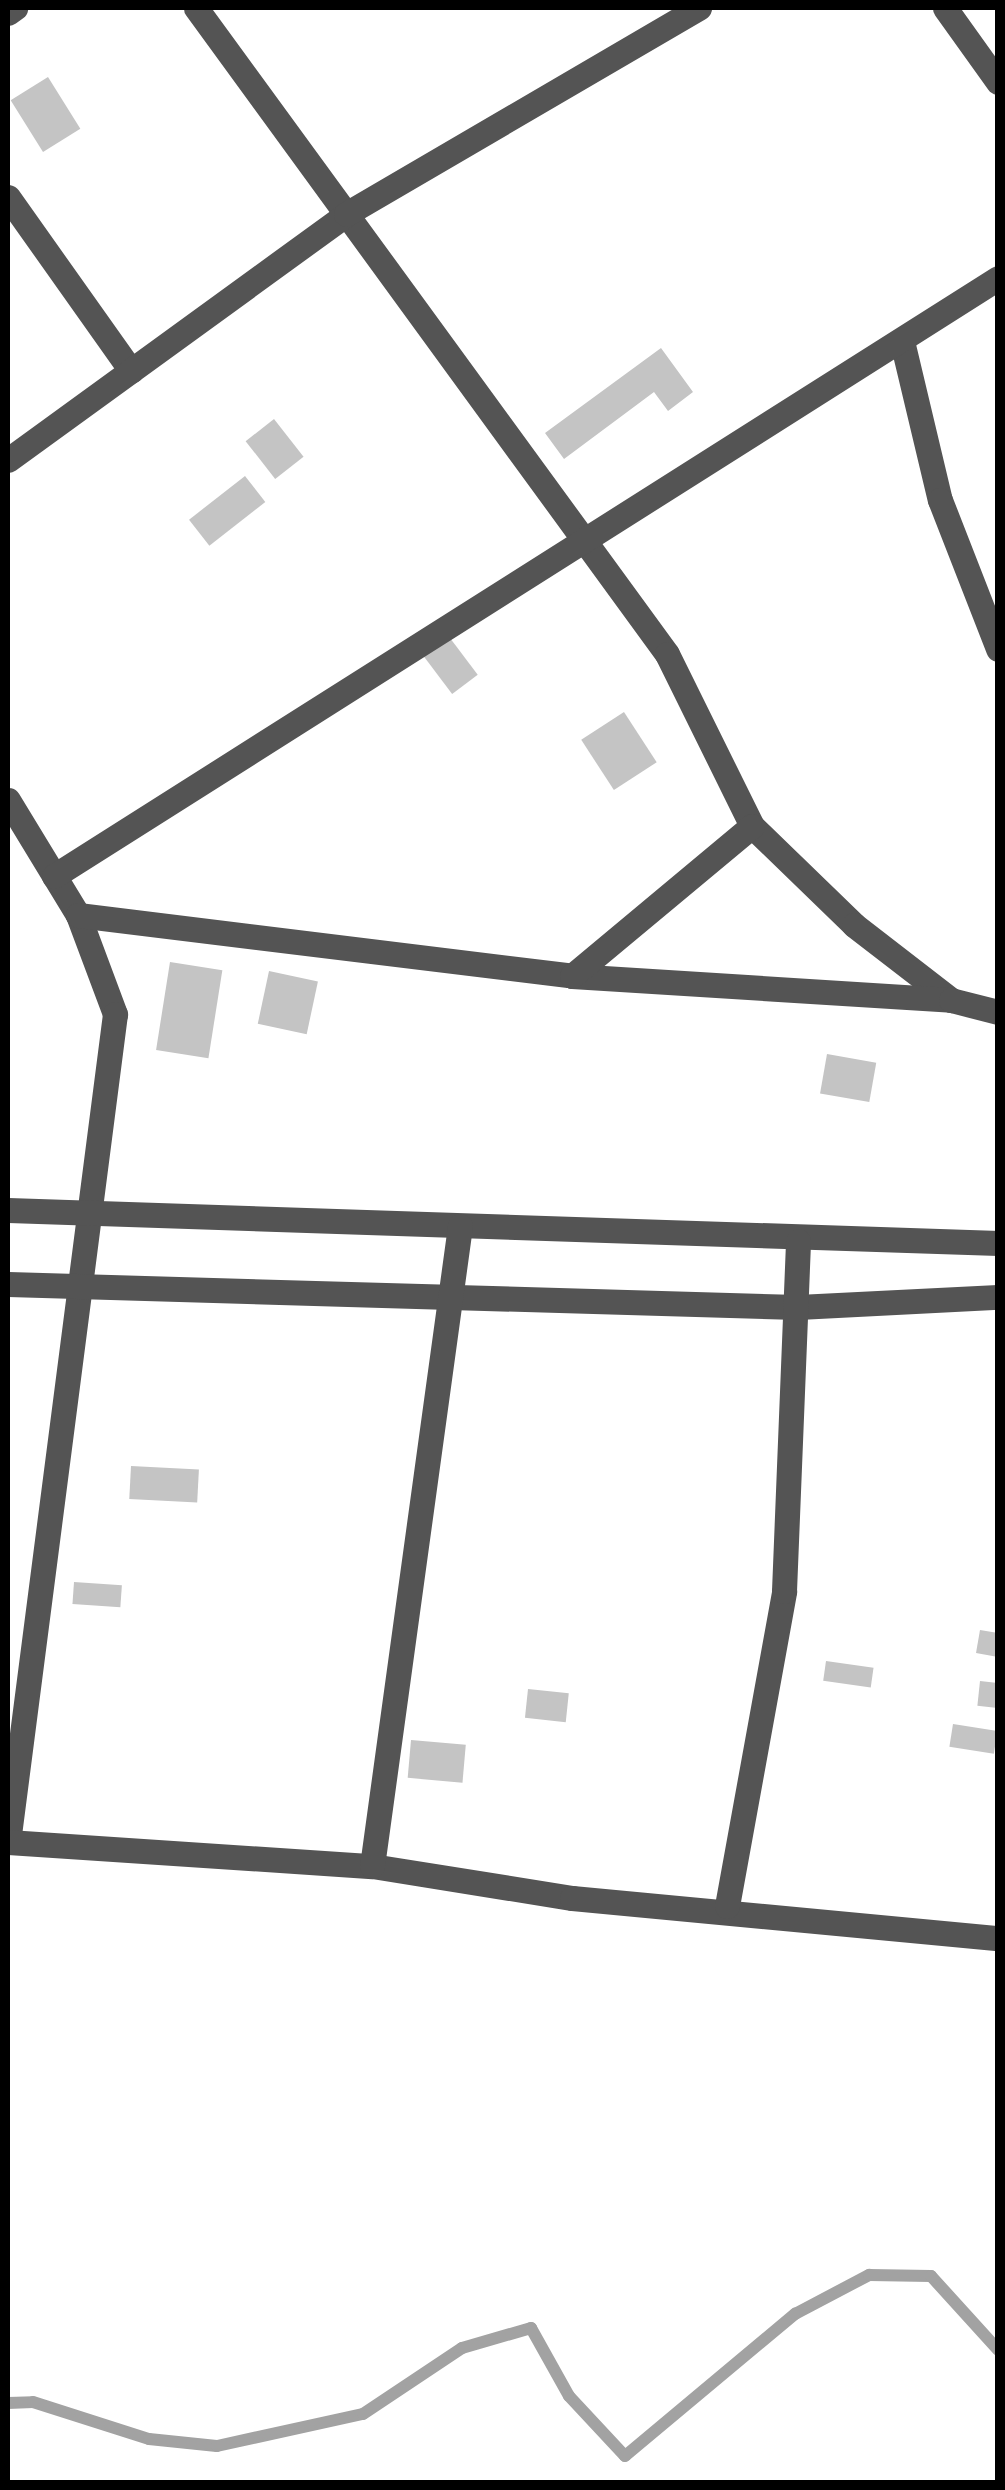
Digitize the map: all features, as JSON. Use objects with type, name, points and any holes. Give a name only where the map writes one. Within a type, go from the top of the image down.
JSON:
[{"type":"street","points":[[8,13],[16,8]]},
{"type":"street","points":[[196,8],[667,654],[752,826],[854,925],[951,1000]]},
{"type":"street","points":[[8,460],[346,214],[698,8]]},
{"type":"street","points":[[945,8],[998,82]]},
{"type":"street","points":[[8,197],[131,371]]},
{"type":"street","points":[[54,876],[998,278]]},
{"type":"street","points":[[902,341],[940,500],[998,649]]},
{"type":"street","points":[[8,800],[78,915],[115,1014],[86,1283],[8,1842],[372,1866],[572,1898],[726,1906],[998,1938]]},
{"type":"street","points":[[572,976],[752,826]]},
{"type":"street","points":[[78,915],[572,976],[951,1000],[998,1012]]},
{"type":"street","points":[[8,1210],[92,1210],[798,1241],[998,1243]]},
{"type":"street","points":[[372,1866],[460,1226]]},
{"type":"street","points":[[726,1906],[784,1591],[798,1241]]},
{"type":"street","points":[[8,1284],[450,1290],[798,1307],[998,1297]]},
{"type":"building","points":[[48,77],[80,129],[43,152],[11,100]]},
{"type":"building","points":[[661,348],[693,392],[668,411],[654,392],[564,459],[545,433]]},
{"type":"building","points":[[274,419],[304,457],[275,479],[246,441]]},
{"type":"building","points":[[245,476],[265,502],[209,546],[189,520]]},
{"type":"building","points":[[447,634],[478,675],[452,694],[421,653]]},
{"type":"building","points":[[624,712],[657,762],[614,790],[581,740]]},
{"type":"building","points":[[170,962],[222,970],[208,1058],[156,1050]]},
{"type":"building","points":[[269,971],[318,981],[307,1034],[258,1024]]},
{"type":"building","points":[[827,1054],[876,1063],[869,1102],[820,1093]]},
{"type":"building","points":[[131,1466],[199,1470],[197,1503],[129,1499]]},
{"type":"building","points":[[74,1582],[122,1585],[120,1607],[72,1604]]},
{"type":"building","points":[[980,1630],[998,1633],[998,1657],[976,1653]]},
{"type":"building","points":[[826,1661],[874,1668],[871,1687],[823,1681]]},
{"type":"building","points":[[980,1681],[998,1683],[995,1708],[977,1706]]},
{"type":"building","points":[[528,1689],[569,1693],[566,1722],[525,1718]]},
{"type":"building","points":[[953,1724],[997,1731],[994,1754],[949,1747]]},
{"type":"building","points":[[411,1740],[466,1745],[462,1783],[408,1778]]},
{"type":"waterway","points":[[8,2403],[33,2402],[149,2439],[217,2446],[363,2414],[462,2348],[531,2328],[569,2396],[625,2456],[795,2314],[869,2275],[931,2276],[998,2350]]}]
